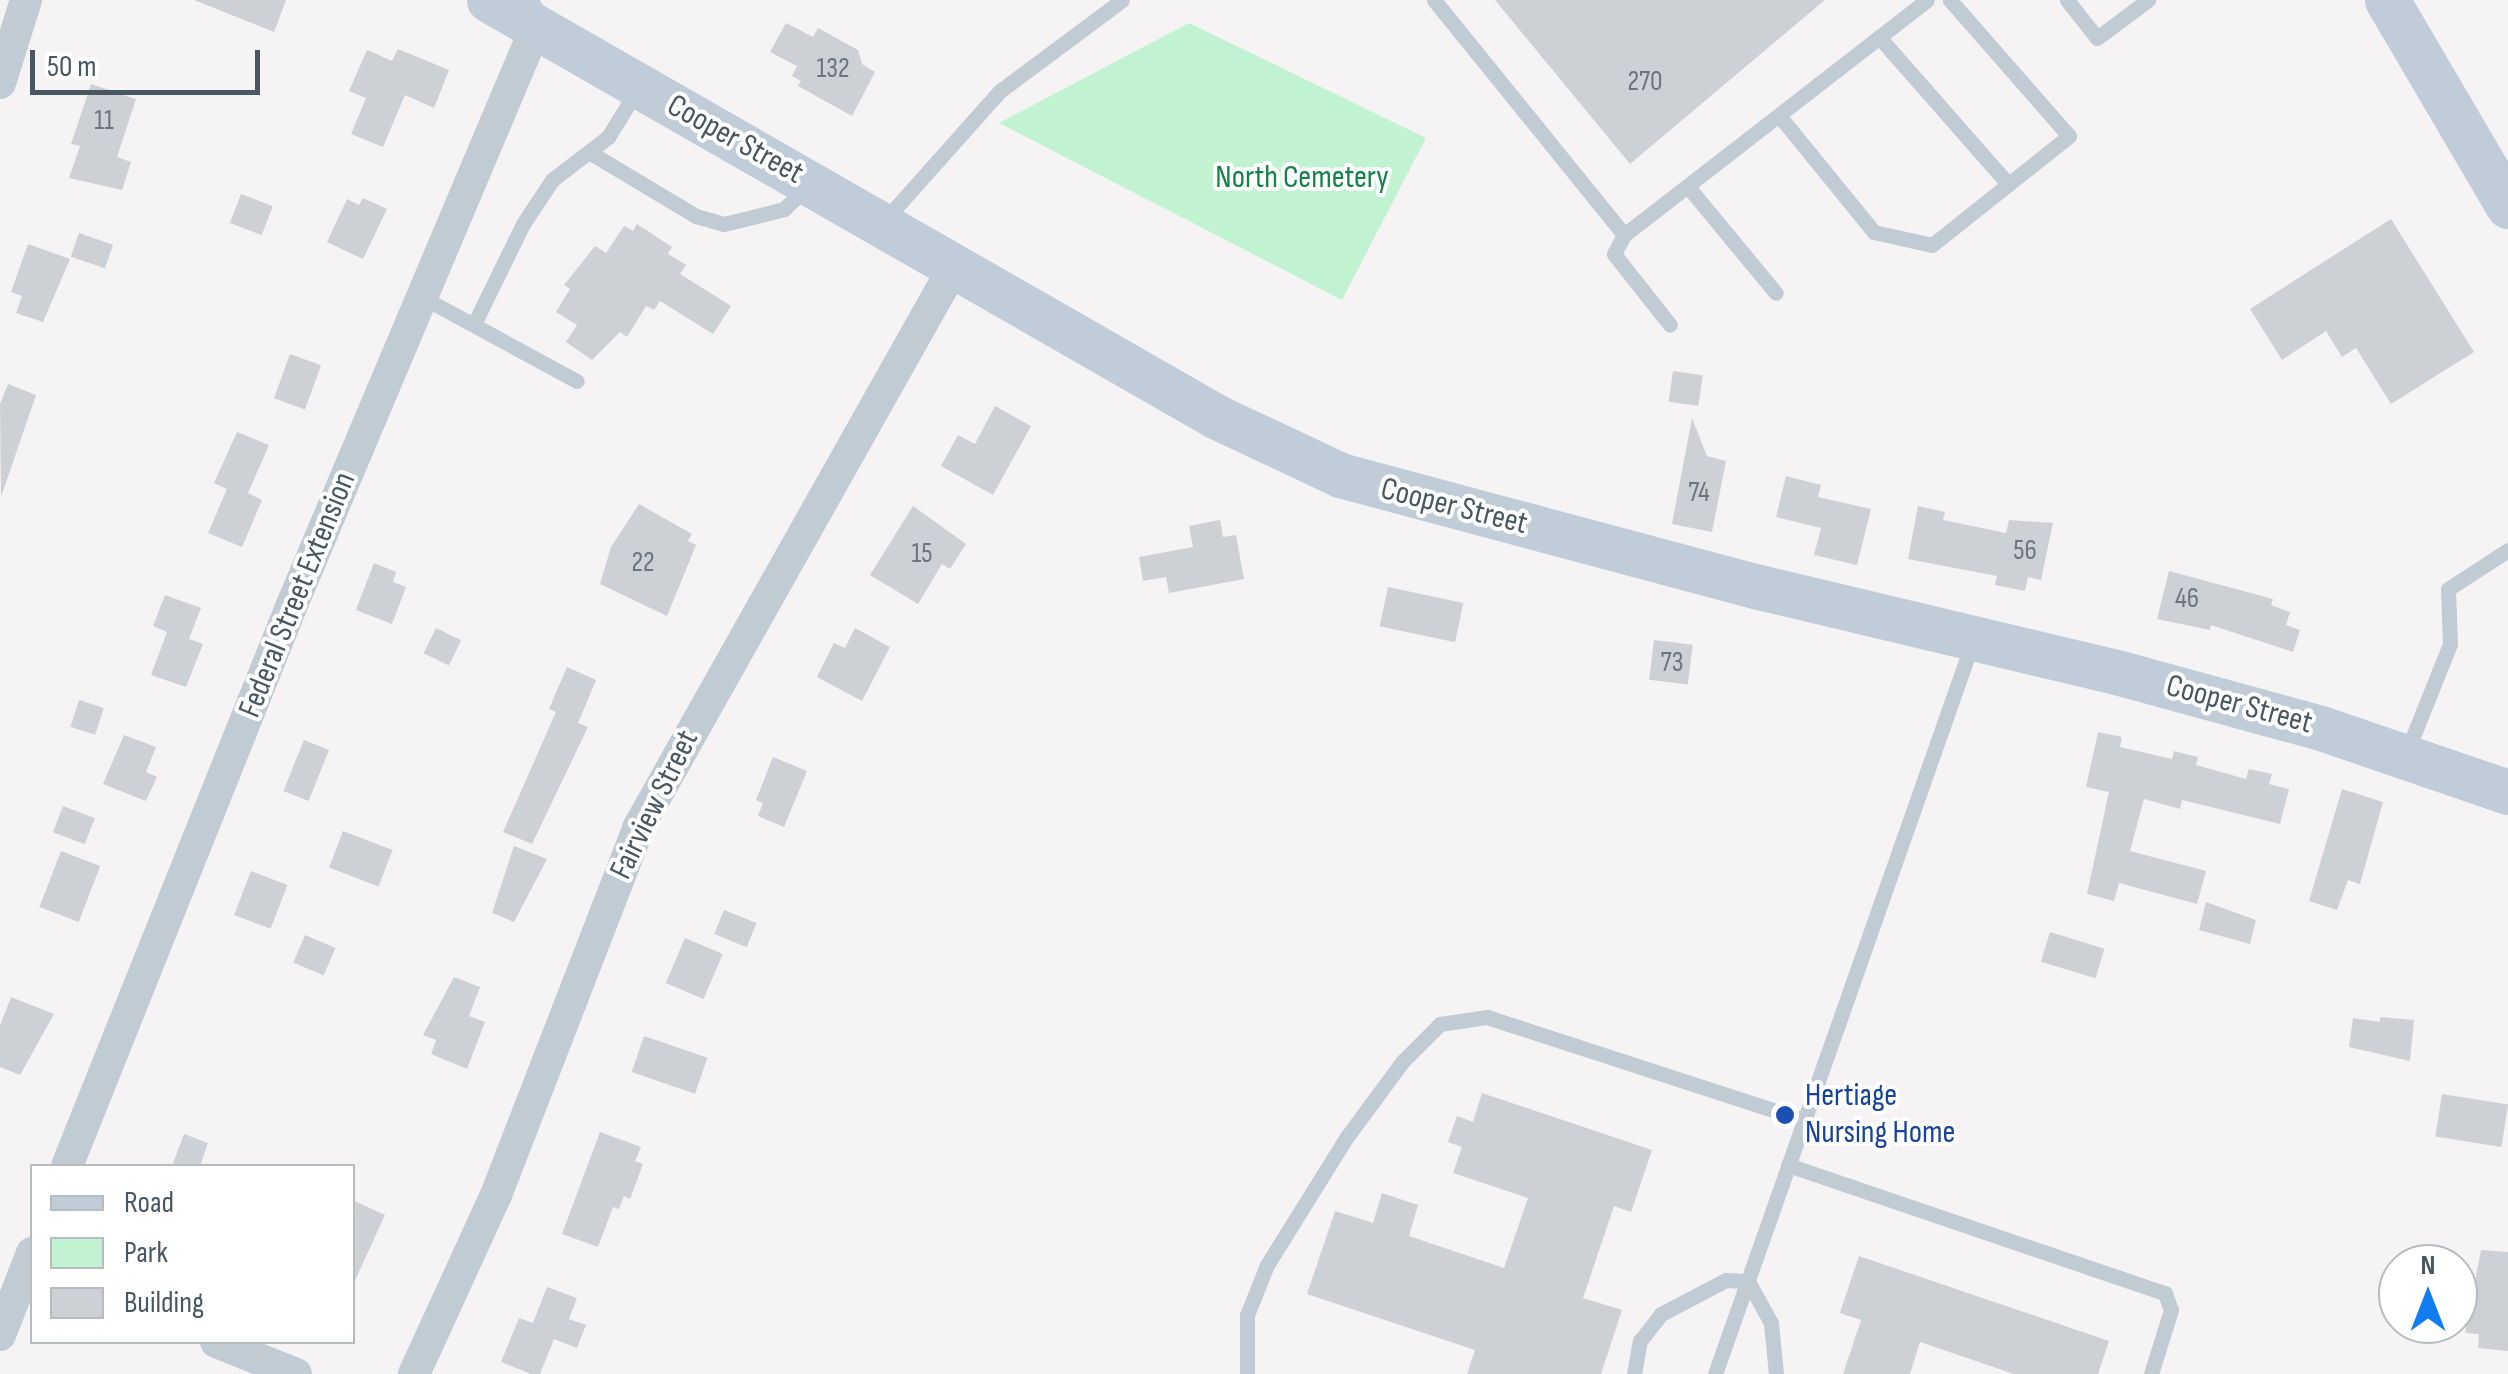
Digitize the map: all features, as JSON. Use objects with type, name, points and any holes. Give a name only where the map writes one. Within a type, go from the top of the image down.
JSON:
[{"type":"street","points":[[0,83],[26,0]]},
{"type":"street","name":"Cooper Street","points":[[489,0],[529,14],[639,86],[1217,416],[1340,475],[1759,586],[1976,636],[2406,755],[2508,792]]},
{"type":"street","points":[[2387,0],[2508,206]]},
{"type":"street","name":"Federal Street Extension","points":[[68,1164],[422,297],[529,14]]},
{"type":"street","name":"Fairview Street","points":[[414,1374],[496,1195],[638,828],[955,266]]},
{"type":"street","points":[[0,1335],[30,1264]]},
{"type":"street","points":[[221,1344],[296,1374]]},
{"type":"lane","points":[[882,224],[1000,91],[1122,0]]},
{"type":"lane","points":[[1434,0],[1624,235]]},
{"type":"lane","points":[[1670,325],[1614,254],[1624,235],[1781,118],[1927,0]]},
{"type":"lane","points":[[1781,118],[1874,232],[1932,244],[2069,136],[1950,0]]},
{"type":"lane","points":[[2067,0],[2097,38],[2148,0]]},
{"type":"lane","points":[[1879,37],[2008,184]]},
{"type":"lane","points":[[474,324],[542,194],[608,136],[639,86]]},
{"type":"lane","points":[[590,152],[696,216],[724,224],[784,210],[811,183]]},
{"type":"lane","points":[[1690,188],[1776,293]]},
{"type":"lane","points":[[422,297],[577,382]]},
{"type":"lane","points":[[2406,755],[2450,644],[2448,589],[2508,550]]},
{"type":"lane","points":[[1715,1374],[1976,636]]},
{"type":"lane","points":[[1247,1374],[1246,1314],[1268,1265],[1346,1138],[1403,1061],[1440,1024],[1487,1017],[1804,1120]]},
{"type":"lane","points":[[1788,1165],[2165,1293],[2171,1310],[2151,1374]]},
{"type":"lane","points":[[1634,1374],[1640,1341],[1661,1314],[1699,1289],[1748,1281]]},
{"type":"lane","points":[[1748,1281],[1771,1323],[1776,1374]]},
{"type":"green space","name":"North Cemetery","points":[[1189,23],[1426,138],[1342,300],[999,123]]},
{"type":"building","points":[[194,0],[286,0],[274,32]]},
{"type":"building","points":[[1495,0],[1825,0],[1630,164]]},
{"type":"building","points":[[786,23],[813,37],[818,28],[858,50],[862,64],[875,72],[852,116],[798,86],[801,81],[792,76],[797,66],[770,52]]},
{"type":"building","points":[[398,49],[449,70],[434,108],[405,95],[383,147],[351,134],[366,98],[349,91],[367,50],[392,61]]},
{"type":"building","points":[[91,84],[136,99],[117,157],[131,162],[122,190],[69,178],[80,146],[71,144]]},
{"type":"building","points":[[241,194],[273,206],[262,235],[230,223]]},
{"type":"building","points":[[363,198],[387,209],[363,259],[327,242],[347,199],[359,205]]},
{"type":"building","points":[[2391,219],[2474,352],[2391,404],[2356,348],[2342,357],[2326,331],[2282,360],[2250,309]]},
{"type":"building","points":[[637,224],[672,247],[668,254],[686,265],[680,274],[731,306],[713,334],[660,301],[654,310],[646,306],[627,337],[620,332],[592,360],[566,342],[577,325],[556,312],[570,289],[564,285],[595,246],[606,253],[624,226],[633,231]]},
{"type":"building","points":[[79,233],[113,245],[105,268],[71,257]]},
{"type":"building","points":[[28,244],[70,259],[43,322],[16,313],[22,296],[11,292]]},
{"type":"building","points":[[290,354],[321,365],[305,409],[274,398]]},
{"type":"building","points":[[1673,371],[1703,375],[1698,406],[1669,402]]},
{"type":"building","points":[[8,384],[36,395],[1,497],[0,404]]},
{"type":"building","points":[[995,406],[1031,426],[993,495],[941,466],[958,435],[975,444]]},
{"type":"building","points":[[1692,418],[1707,456],[1726,461],[1712,532],[1672,524]]},
{"type":"building","points":[[237,432],[269,445],[248,493],[262,500],[242,547],[208,533],[227,489],[214,483]]},
{"type":"building","points":[[1786,476],[1821,485],[1818,497],[1871,509],[1857,565],[1814,555],[1821,528],[1776,517]]},
{"type":"building","points":[[639,504],[692,534],[688,541],[696,545],[667,616],[600,584],[611,547]]},
{"type":"building","points":[[913,506],[966,544],[950,569],[942,564],[918,604],[870,575]]},
{"type":"building","points":[[1918,506],[1945,512],[1943,520],[2006,533],[2009,520],[2053,523],[2041,580],[2028,577],[2025,591],[1995,585],[1997,576],[1908,559]]},
{"type":"building","points":[[1220,520],[1223,537],[1236,535],[1244,579],[1169,593],[1166,577],[1143,581],[1139,557],[1193,547],[1189,526]]},
{"type":"building","points":[[374,563],[396,572],[393,582],[406,587],[392,624],[356,610]]},
{"type":"building","points":[[2169,571],[2273,599],[2271,605],[2290,612],[2286,625],[2300,630],[2293,652],[2211,625],[2210,630],[2157,619]]},
{"type":"building","points":[[1388,587],[1463,603],[1455,642],[1380,626]]},
{"type":"building","points":[[165,595],[201,608],[189,639],[203,644],[186,687],[151,675],[167,632],[153,626]]},
{"type":"building","points":[[436,628],[461,640],[449,665],[424,653]]},
{"type":"building","points":[[855,628],[890,647],[862,701],[817,677],[834,643],[845,648]]},
{"type":"building","points":[[1654,640],[1693,645],[1688,684],[1649,680]]},
{"type":"building","points":[[567,667],[596,680],[578,723],[588,727],[532,844],[503,832],[556,712],[549,709]]},
{"type":"building","points":[[79,700],[104,708],[95,735],[70,727]]},
{"type":"building","points":[[2098,732],[2122,737],[2120,747],[2172,759],[2174,751],[2198,757],[2196,765],[2246,779],[2249,769],[2272,774],[2269,784],[2289,789],[2280,824],[2182,800],[2180,809],[2144,799],[2130,851],[2206,871],[2197,904],[2119,883],[2114,901],[2087,894],[2109,792],[2086,787]]},
{"type":"building","points":[[124,735],[156,747],[146,772],[157,777],[146,801],[103,784]]},
{"type":"building","points":[[304,740],[329,750],[308,801],[283,791]]},
{"type":"building","points":[[773,757],[807,771],[784,827],[758,816],[763,803],[756,800]]},
{"type":"building","points":[[2342,789],[2383,802],[2360,884],[2348,880],[2337,910],[2309,901]]},
{"type":"building","points":[[63,806],[95,818],[85,844],[53,832]]},
{"type":"building","points":[[343,831],[392,850],[379,886],[329,867]]},
{"type":"building","points":[[514,846],[547,859],[514,922],[492,913]]},
{"type":"building","points":[[61,851],[100,866],[79,922],[39,907]]},
{"type":"building","points":[[251,871],[287,885],[271,929],[234,915]]},
{"type":"building","points":[[2206,902],[2256,920],[2250,944],[2199,930]]},
{"type":"building","points":[[724,910],[756,923],[747,947],[714,934]]},
{"type":"building","points":[[2050,932],[2105,949],[2095,978],[2041,962]]},
{"type":"building","points":[[305,935],[335,948],[324,976],[293,963]]},
{"type":"building","points":[[685,938],[723,954],[704,999],[666,983]]},
{"type":"building","points":[[454,977],[480,987],[469,1016],[485,1022],[467,1069],[431,1054],[436,1040],[423,1035]]},
{"type":"building","points":[[11,997],[54,1014],[20,1075],[0,1067],[0,1026]]},
{"type":"building","points":[[2380,1017],[2414,1020],[2410,1061],[2349,1047],[2353,1018],[2380,1022]]},
{"type":"building","points":[[644,1036],[707,1058],[695,1094],[632,1072]]},
{"type":"building","points":[[1482,1093],[1652,1150],[1631,1212],[1614,1206],[1583,1298],[1622,1310],[1601,1374],[1467,1374],[1475,1350],[1307,1294],[1335,1211],[1373,1223],[1382,1193],[1418,1205],[1409,1236],[1504,1268],[1528,1198],[1453,1173],[1462,1147],[1448,1142],[1457,1116],[1473,1122]]},
{"type":"building","points":[[2442,1094],[2508,1104],[2501,1147],[2435,1136]]},
{"type":"building","points":[[600,1132],[641,1147],[635,1161],[643,1164],[630,1199],[624,1196],[619,1209],[613,1207],[598,1247],[562,1234]]},
{"type":"building","points":[[184,1134],[208,1143],[201,1164],[173,1164]]},
{"type":"building","points":[[355,1201],[385,1215],[355,1280]]},
{"type":"building","points":[[2481,1250],[2508,1252],[2508,1351],[2478,1348]]},
{"type":"building","points":[[1859,1256],[2109,1341],[2098,1374],[2014,1374],[1920,1342],[1910,1374],[1843,1374],[1861,1320],[1840,1313]]},
{"type":"building","points":[[547,1287],[577,1298],[569,1319],[586,1325],[577,1348],[554,1339],[540,1374],[531,1374],[501,1362],[519,1318],[533,1323]]},
{"type":"place","name":"Hertiage Nursing Home","points":[[1785,1115]]}]
